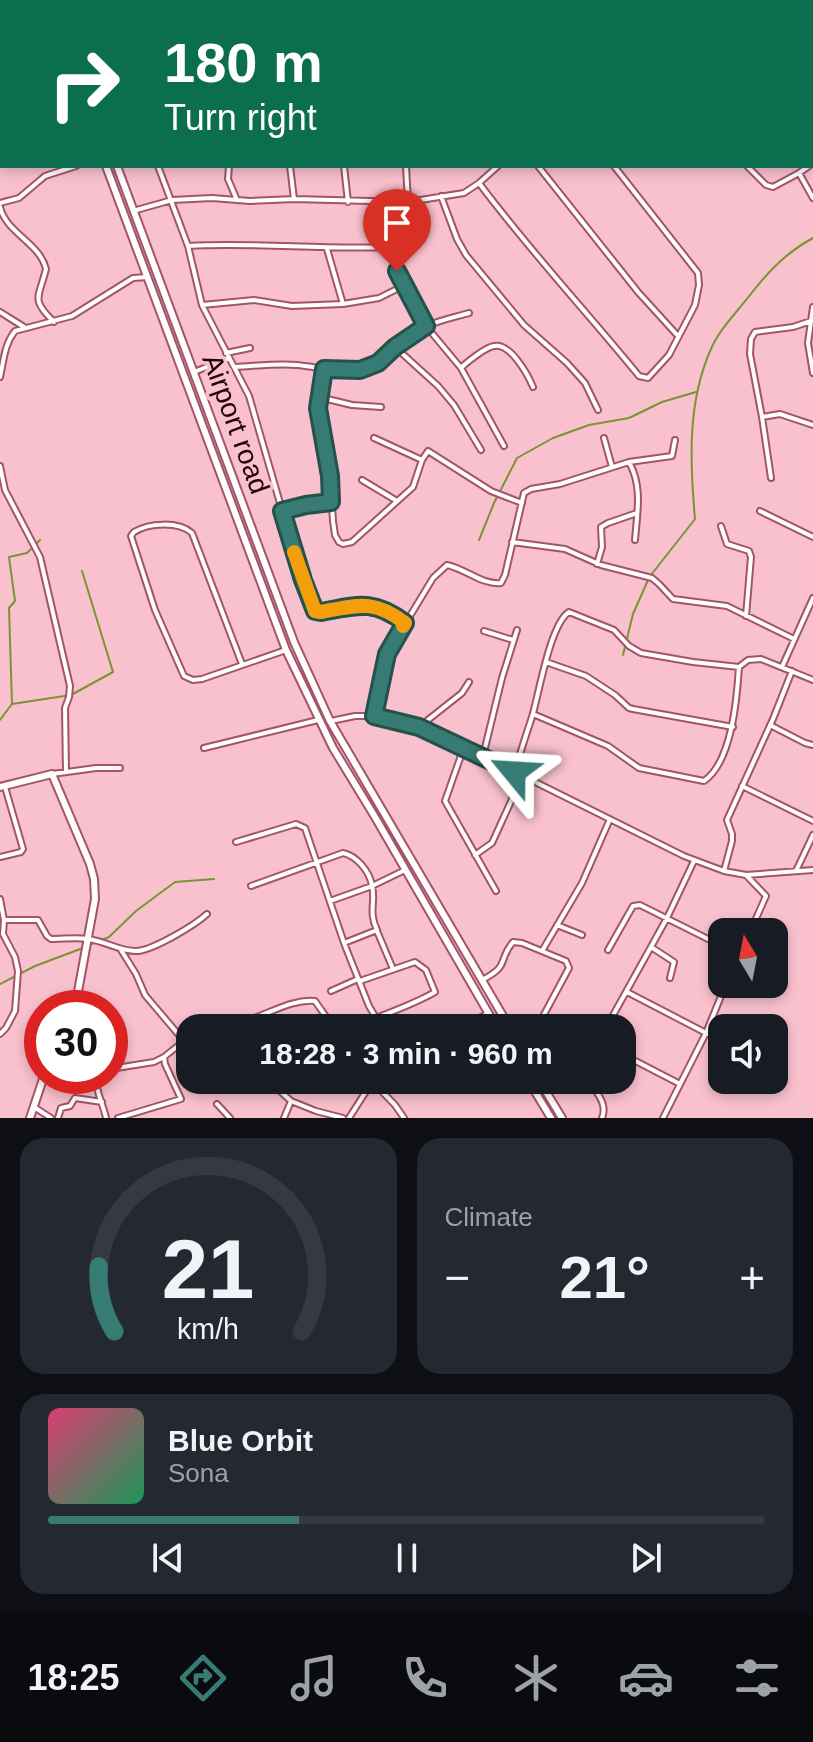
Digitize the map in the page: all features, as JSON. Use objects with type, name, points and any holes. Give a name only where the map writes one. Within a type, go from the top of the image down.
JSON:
[{"type":"main road","name":"Airport road","points":[[107,168],[286,650],[333,748],[489,1013]]},
{"type":"main road","name":"Airport road","points":[[118,168],[294,642],[330,721],[502,1014]]},
{"type":"main road","points":[[227,492],[236,488]]},
{"type":"main road","points":[[2,786],[52,774],[94,879],[95,899],[78,990]]},
{"type":"main road","points":[[375,817],[384,812]]},
{"type":"main road","points":[[30,1118],[38,1094]]},
{"type":"main road","points":[[536,1094],[551,1118]]},
{"type":"main road","points":[[547,1094],[562,1118]]},
{"type":"street","points":[[54,322],[40,309],[38,302],[45,264],[16,233],[0,211],[0,205],[19,198],[45,176],[70,168]]},
{"type":"street","points":[[159,168],[188,246],[202,305],[249,396],[315,611],[373,605],[393,613],[405,623]]},
{"type":"street","points":[[229,168],[228,179],[237,200]]},
{"type":"street","points":[[290,168],[294,199]]},
{"type":"street","points":[[344,168],[348,202]]},
{"type":"street","points":[[406,168],[408,202]]},
{"type":"street","points":[[133,211],[172,200],[212,198],[408,202],[464,193],[496,168]]},
{"type":"street","points":[[540,168],[638,292],[678,336]]},
{"type":"street","points":[[479,183],[509,224],[639,376],[648,378],[669,355],[695,305],[698,273],[616,168]]},
{"type":"street","points":[[749,168],[769,187],[782,183],[806,168]]},
{"type":"street","points":[[799,173],[813,198]]},
{"type":"street","points":[[441,196],[466,255],[524,325],[585,383],[598,410]]},
{"type":"street","points":[[386,203],[388,247],[403,286],[426,326],[461,368],[504,446]]},
{"type":"street","points":[[188,246],[388,247]]},
{"type":"street","points":[[327,248],[343,304]]},
{"type":"street","points":[[0,377],[4,352],[15,331],[72,316],[133,278],[147,277]]},
{"type":"street","points":[[202,305],[254,300],[292,306],[343,304],[379,298],[403,286]]},
{"type":"street","points":[[813,307],[813,373]]},
{"type":"street","points":[[0,312],[24,327]]},
{"type":"street","points":[[235,367],[272,364],[360,370],[378,363],[426,326],[469,313]]},
{"type":"street","points":[[771,478],[750,354],[751,339],[755,332],[793,327],[811,321]]},
{"type":"street","points":[[461,368],[493,346],[500,346],[519,362],[533,387]]},
{"type":"street","points":[[395,347],[454,405],[481,450]]},
{"type":"street","points":[[194,372],[250,348]]},
{"type":"street","points":[[324,369],[319,422],[330,476],[335,535],[339,542],[352,542],[413,487],[428,451],[491,491],[522,503]]},
{"type":"street","points":[[319,397],[352,405],[381,407]]},
{"type":"street","points":[[762,417],[780,414],[813,425]]},
{"type":"street","points":[[374,438],[422,460]]},
{"type":"street","points":[[604,438],[612,467]]},
{"type":"street","points":[[374,716],[387,654],[433,578],[447,565],[489,583],[501,583],[524,493],[629,462],[672,456],[675,440]]},
{"type":"street","points":[[629,462],[638,485],[635,540]]},
{"type":"street","points":[[0,466],[5,490],[40,557],[70,686],[65,708],[66,772]]},
{"type":"street","points":[[362,480],[397,501]]},
{"type":"street","points":[[282,511],[331,502]]},
{"type":"street","points":[[760,511],[813,537]]},
{"type":"street","points":[[597,564],[602,547],[601,527],[637,513]]},
{"type":"street","points":[[242,664],[192,533],[173,525],[151,525],[134,532],[131,536],[155,610],[184,676],[193,680],[202,679],[286,650]]},
{"type":"street","points":[[721,526],[727,544],[749,551],[751,557],[746,616]]},
{"type":"street","points":[[512,542],[565,549],[597,564],[652,578],[673,599],[727,606],[794,639]]},
{"type":"street","points":[[782,667],[810,611],[813,598]]},
{"type":"street","points":[[514,772],[546,662],[562,617],[569,612],[614,630],[629,646],[641,653],[739,667],[748,660],[756,659],[813,680]]},
{"type":"street","points":[[483,756],[517,630]]},
{"type":"street","points":[[484,631],[513,640]]},
{"type":"street","points":[[546,662],[586,676],[623,700],[629,708],[733,727]]},
{"type":"street","points":[[533,714],[608,746],[639,768],[704,781],[714,773],[733,727],[739,667]]},
{"type":"street","points":[[724,871],[732,841],[727,820],[792,671]]},
{"type":"street","points":[[419,727],[462,693],[469,682]]},
{"type":"street","points":[[330,721],[374,716],[419,727],[695,860],[724,871],[746,875],[813,870]]},
{"type":"street","points":[[204,748],[318,720]]},
{"type":"street","points":[[770,725],[813,745]]},
{"type":"street","points":[[464,747],[445,801],[496,891]]},
{"type":"street","points":[[52,774],[120,768]]},
{"type":"street","points":[[475,855],[492,843],[523,775]]},
{"type":"street","points":[[0,857],[23,849],[2,786]]},
{"type":"street","points":[[742,786],[813,821]]},
{"type":"street","points":[[542,951],[582,883],[610,819]]},
{"type":"street","points":[[236,842],[296,824],[305,828],[344,943],[373,1014]]},
{"type":"street","points":[[796,871],[813,835]]},
{"type":"street","points":[[251,886],[343,853],[352,855],[372,886],[371,915],[393,969]]},
{"type":"street","points":[[614,1014],[695,860]]},
{"type":"street","points":[[330,901],[405,870]]},
{"type":"street","points":[[746,875],[766,896],[756,918]]},
{"type":"street","points":[[0,899],[4,920],[2,936],[15,957],[18,971],[15,1011],[0,1034]]},
{"type":"street","points":[[608,950],[633,906],[640,905],[708,939]]},
{"type":"street","points":[[4,920],[38,920],[51,939],[88,939],[121,950],[145,950],[199,922],[207,914]]},
{"type":"street","points":[[557,925],[582,935]]},
{"type":"street","points":[[344,943],[377,930]]},
{"type":"street","points":[[482,980],[498,972],[513,942],[566,961],[569,968],[544,1014]]},
{"type":"street","points":[[651,947],[674,962],[670,978]]},
{"type":"street","points":[[121,950],[145,995],[176,1032]]},
{"type":"street","points":[[331,991],[415,962],[426,970],[435,992],[419,1002],[385,1014]]},
{"type":"street","points":[[627,992],[706,1033]]},
{"type":"street","points":[[663,1118],[720,998]]},
{"type":"street","points":[[265,1014],[308,1000],[315,1001],[326,1014]]},
{"type":"street","points":[[128,1067],[154,1062],[176,1047]]},
{"type":"street","points":[[118,1118],[181,1099],[164,1057]]},
{"type":"street","points":[[636,1061],[680,1084]]},
{"type":"street","points":[[98,1094],[106,1118]]},
{"type":"street","points":[[283,1094],[291,1101],[316,1111],[346,1118],[363,1094]]},
{"type":"street","points":[[384,1094],[404,1118]]},
{"type":"street","points":[[598,1094],[605,1105],[602,1118]]},
{"type":"street","points":[[58,1118],[61,1108],[70,1106],[75,1098],[102,1102]]},
{"type":"street","points":[[284,1118],[291,1101]]},
{"type":"street","points":[[217,1104],[230,1118]]},
{"type":"street","points":[[34,1107],[51,1118]]},
{"type":"waterway","points":[[651,575],[695,519],[692,476],[694,411],[703,369],[714,343],[768,273],[793,250],[813,238]]},
{"type":"waterway","points":[[479,540],[517,458],[553,438],[589,425],[629,418],[662,402],[696,392]]},
{"type":"waterway","points":[[12,704],[9,608],[15,601],[9,557],[27,553],[40,540]]},
{"type":"waterway","points":[[0,720],[12,704],[71,695],[113,672],[82,571]]},
{"type":"waterway","points":[[623,655],[633,614],[648,580]]},
{"type":"waterway","points":[[89,945],[109,937],[136,911],[175,882],[214,879]]},
{"type":"waterway","points":[[0,984],[35,966],[83,948]]},
{"type":"slow traffic","points":[[294,552],[315,611],[373,605],[393,613],[405,623],[403,626]]},
{"type":"route","points":[[397,271],[426,326],[378,363],[360,370],[324,369],[318,408],[330,476],[331,502],[282,511],[315,611],[373,605],[393,613],[405,623],[387,654],[374,716],[419,727],[514,772]]}]
